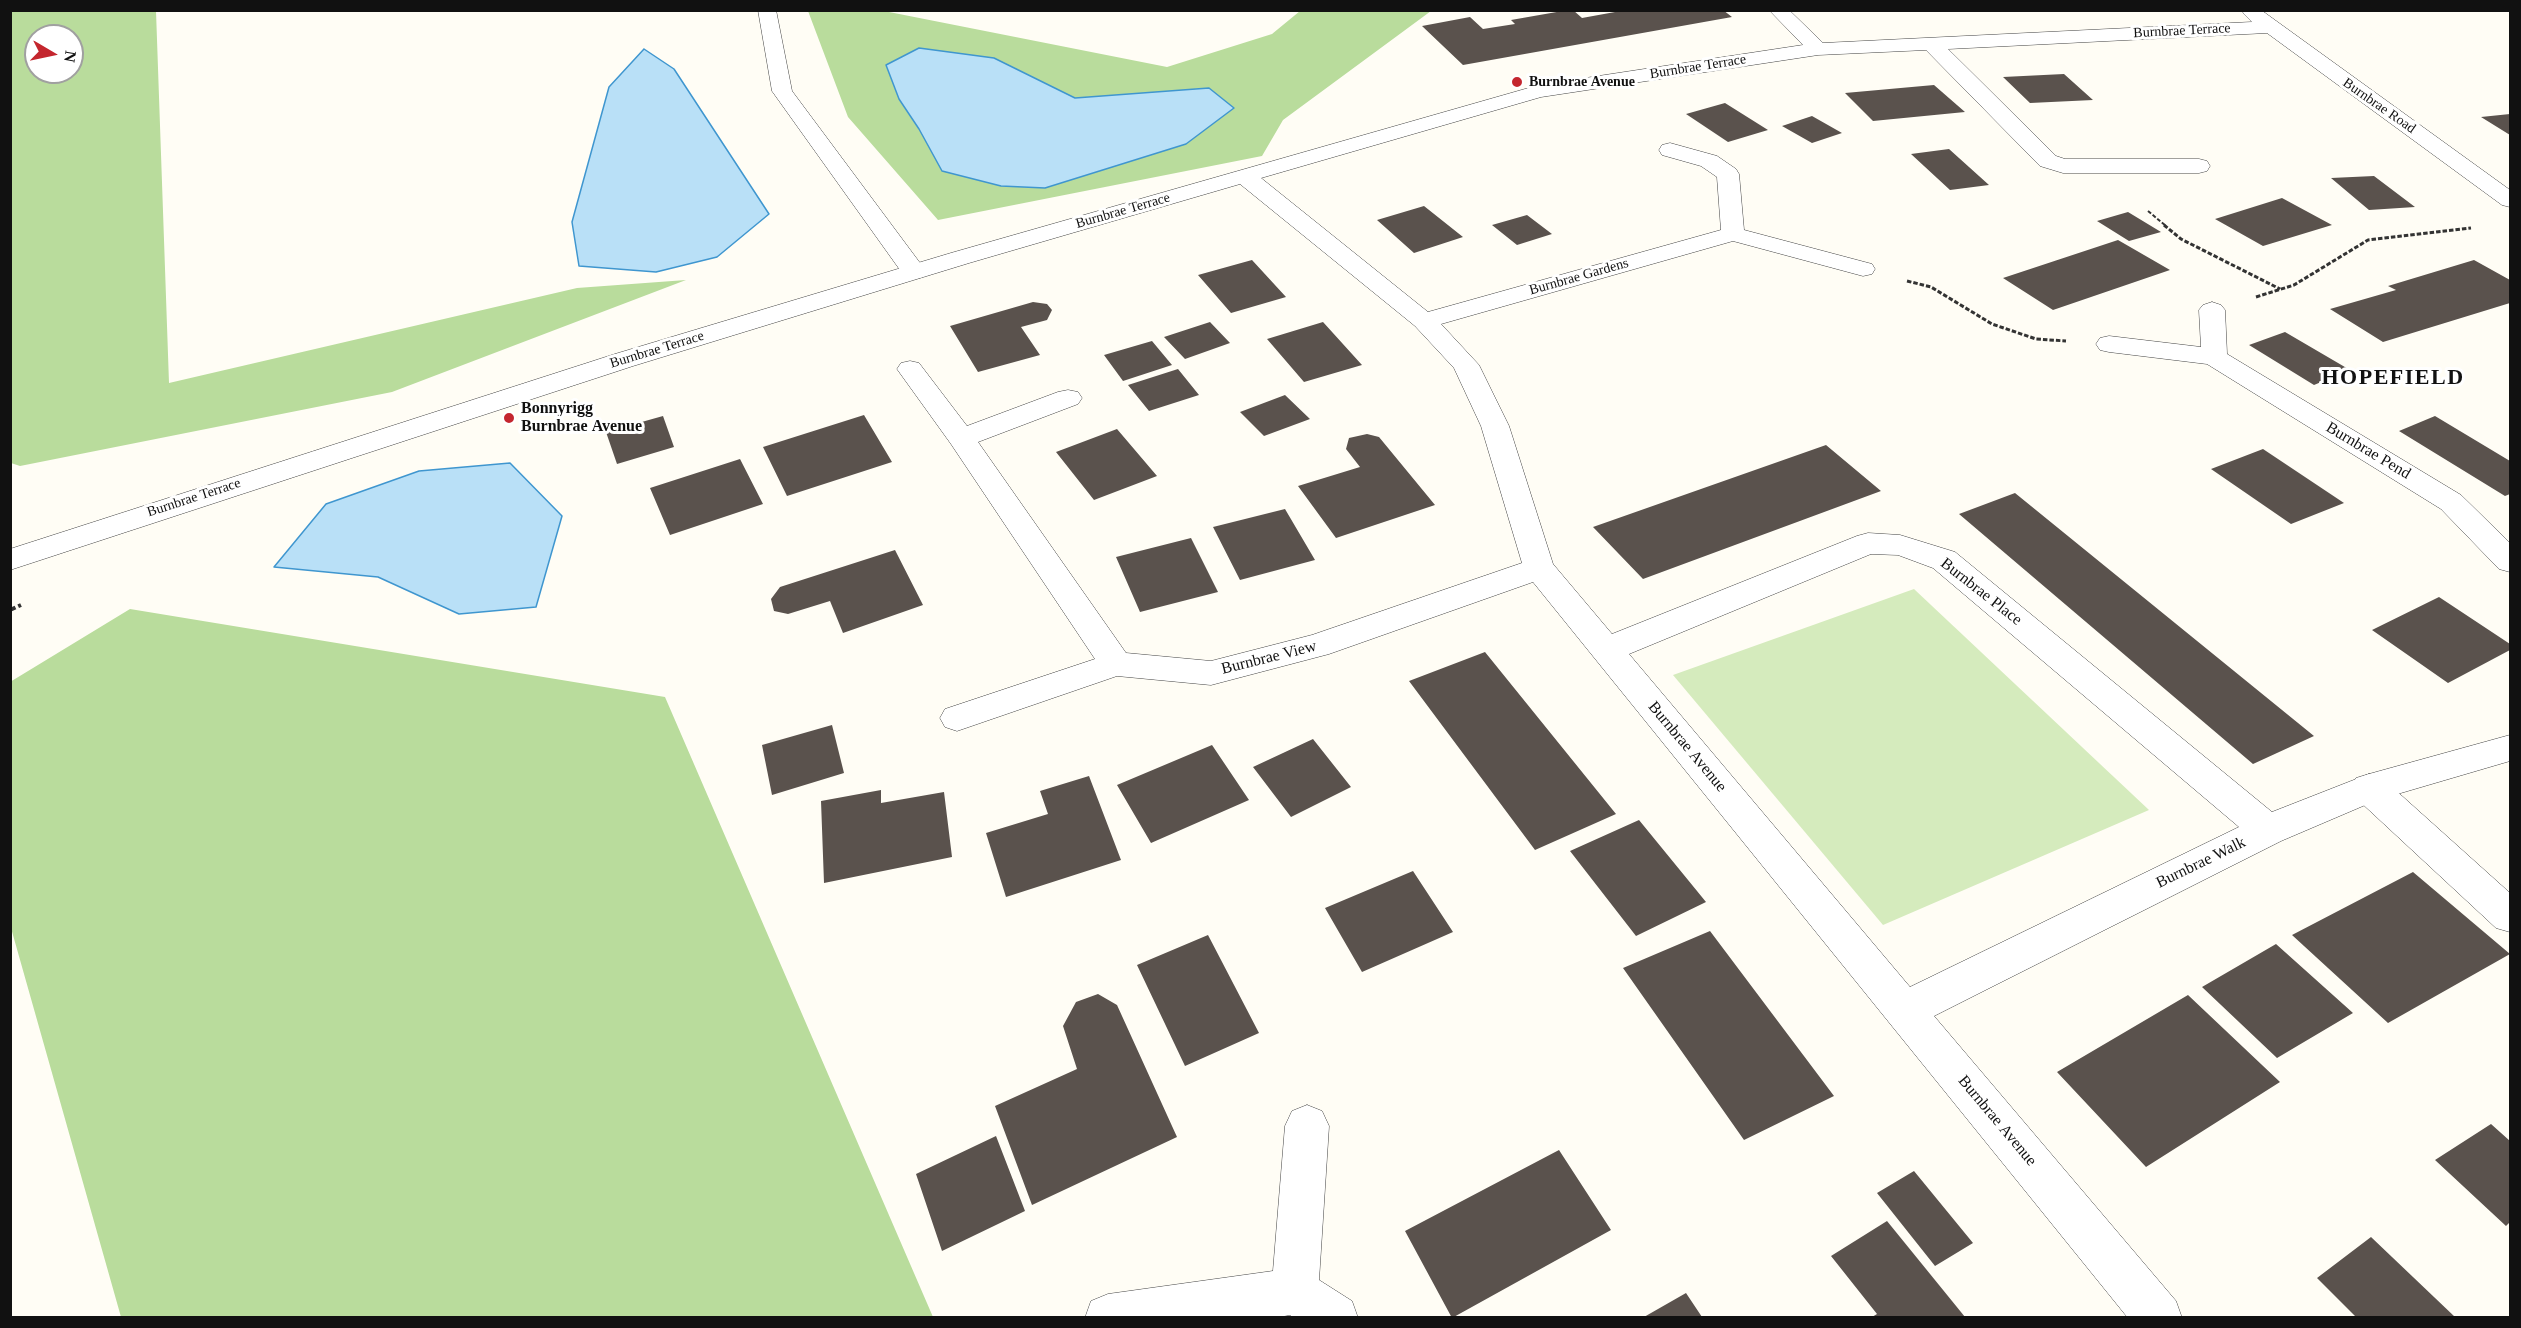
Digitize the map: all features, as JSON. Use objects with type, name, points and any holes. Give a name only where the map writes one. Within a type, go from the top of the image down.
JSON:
[{"type":"street","points":[[767,10],[782,91],[914,272]]},
{"type":"street","points":[[1778,10],[1818,49]]},
{"type":"street","name":"Burnbrae Road","points":[[2248,10],[2268,27],[2511,200]]},
{"type":"street","name":"Burnbrae Terrace","points":[[10,560],[143,514],[613,363],[914,272],[1539,91],[1818,49],[2268,27]]},
{"type":"street","points":[[1931,43],[2048,161],[2063,166],[2199,166]]},
{"type":"street","points":[[1670,150],[1709,161],[1728,174],[1733,234],[1863,269]]},
{"type":"street","name":"Burnbrae Avenue","points":[[1244,176],[1424,321],[1466,365],[1495,426],[1539,568],[2160,1317]]},
{"type":"street","name":"Burnbrae Gardens","points":[[1424,321],[1733,234]]},
{"type":"street","points":[[2212,310],[2214,357]]},
{"type":"street","name":"Burnbrae Pend","points":[[2109,344],[2214,357],[2451,502],[2509,558]]},
{"type":"street","points":[[910,369],[962,438],[1116,664],[957,718]]},
{"type":"street","points":[[962,438],[1068,398]]},
{"type":"street","name":"Burnbrae Place","points":[[1606,650],[1868,543],[1900,545],[1944,560],[2268,830]]},
{"type":"street","name":"Burnbrae View","points":[[1116,664],[1211,673],[1317,646],[1539,568]]},
{"type":"street","name":"Burnbrae Walk","points":[[1905,1010],[2268,830],[2369,788],[2511,748]]},
{"type":"street","points":[[2369,788],[2511,916]]},
{"type":"street","points":[[1295,1291],[1307,1126]]},
{"type":"street","points":[[1108,1317],[1295,1291],[1335,1317]]},
{"type":"path","points":[[2098,166],[2181,239],[2280,290]]},
{"type":"path","points":[[2212,310],[2294,285],[2368,240],[2476,228]]},
{"type":"path","points":[[1863,269],[1931,287],[1992,324],[2036,339],[2109,344]]},
{"type":"green space","points":[[10,11],[156,11],[169,383],[577,288],[686,280],[392,392],[20,466],[11,463]]},
{"type":"green space","points":[[808,11],[884,11],[1167,67],[1272,34],[1300,11],[1431,11],[1283,120],[1262,156],[938,220],[848,117]],"holes":[[[994,58],[1075,98],[1140,95],[1186,144],[1045,188],[1001,186],[919,129],[899,99],[886,65]]]},
{"type":"green space","points":[[1914,589],[2149,810],[1883,925],[1673,675]]},
{"type":"green space","points":[[130,609],[665,697],[933,1317],[121,1317],[11,928],[10,682]]},
{"type":"water","points":[[919,48],[994,58],[1075,98],[1209,88],[1234,108],[1186,144],[1045,188],[1001,186],[942,171],[899,99],[886,65]]},
{"type":"water","points":[[644,49],[674,69],[769,214],[717,257],[656,272],[579,266],[572,222],[609,87]]},
{"type":"water","points":[[510,463],[562,516],[536,607],[459,614],[378,577],[274,567],[326,504],[419,471]]},
{"type":"building","points":[[1573,10],[1582,18],[1626,10],[1723,10],[1732,17],[1463,65],[1422,26],[1470,17],[1483,29],[1515,24],[1511,20]]},
{"type":"building","points":[[2064,74],[2093,100],[2030,103],[2003,77]]},
{"type":"building","points":[[1934,85],[1965,112],[1873,121],[1845,93]]},
{"type":"building","points":[[1725,103],[1768,130],[1728,142],[1686,114]]},
{"type":"building","points":[[2510,114],[2510,135],[2481,117]]},
{"type":"building","points":[[1812,116],[1842,133],[1812,143],[1782,126]]},
{"type":"building","points":[[1949,149],[1989,185],[1950,190],[1911,154]]},
{"type":"building","points":[[2374,176],[2415,207],[2369,210],[2331,178]]},
{"type":"building","points":[[2282,198],[2332,225],[2263,246],[2215,219]]},
{"type":"building","points":[[1424,206],[1463,237],[1414,253],[1377,220]]},
{"type":"building","points":[[2128,212],[2161,232],[2129,241],[2097,221]]},
{"type":"building","points":[[1527,215],[1552,234],[1517,245],[1492,225]]},
{"type":"building","points":[[2118,240],[2170,270],[2053,310],[2003,278]]},
{"type":"building","points":[[1252,260],[1286,297],[1231,313],[1198,275]]},
{"type":"building","points":[[2474,260],[2510,280],[2510,303],[2383,342],[2330,309],[2396,290],[2388,286]]},
{"type":"building","points":[[1033,302],[1047,304],[1052,310],[1047,320],[1021,327],[1040,355],[978,372],[950,326]]},
{"type":"building","points":[[1210,322],[1230,343],[1185,359],[1164,337]]},
{"type":"building","points":[[1323,322],[1362,365],[1304,382],[1267,339]]},
{"type":"building","points":[[2285,332],[2350,370],[2314,385],[2249,345]]},
{"type":"building","points":[[1152,341],[1172,365],[1123,381],[1104,355]]},
{"type":"building","points":[[1178,369],[1199,395],[1149,411],[1128,385]]},
{"type":"building","points":[[1285,395],[1310,419],[1264,436],[1240,412]]},
{"type":"building","points":[[864,415],[892,462],[787,496],[763,447]]},
{"type":"building","points":[[663,416],[674,447],[617,464],[606,432]]},
{"type":"building","points":[[2435,416],[2510,461],[2510,494],[2505,496],[2399,431]]},
{"type":"building","points":[[1117,429],[1157,476],[1094,500],[1056,452]]},
{"type":"building","points":[[1367,434],[1379,437],[1435,505],[1336,538],[1298,486],[1360,467],[1346,449],[1349,438]]},
{"type":"building","points":[[1826,445],[1881,491],[1643,579],[1593,527]]},
{"type":"building","points":[[2263,449],[2344,503],[2291,524],[2211,469]]},
{"type":"building","points":[[740,459],[763,504],[670,535],[650,488]]},
{"type":"building","points":[[2015,493],[2314,736],[2253,764],[1959,514]]},
{"type":"building","points":[[1285,509],[1315,560],[1240,580],[1213,527]]},
{"type":"building","points":[[1191,538],[1218,592],[1140,612],[1116,557]]},
{"type":"building","points":[[895,550],[923,605],[843,633],[830,601],[788,614],[774,611],[771,599],[780,587]]},
{"type":"building","points":[[2439,597],[2510,644],[2510,650],[2448,683],[2372,630]]},
{"type":"building","points":[[1485,652],[1616,814],[1535,850],[1409,681]]},
{"type":"building","points":[[832,725],[844,773],[772,795],[762,745]]},
{"type":"building","points":[[1313,739],[1351,787],[1291,817],[1253,767]]},
{"type":"building","points":[[1212,745],[1249,800],[1151,843],[1117,785]]},
{"type":"building","points":[[1089,776],[1121,860],[1006,897],[986,833],[1048,814],[1040,791]]},
{"type":"building","points":[[881,790],[881,803],[944,792],[952,857],[824,883],[821,801]]},
{"type":"building","points":[[1639,820],[1706,902],[1636,936],[1570,851]]},
{"type":"building","points":[[1413,871],[1453,932],[1362,972],[1325,908]]},
{"type":"building","points":[[2413,872],[2510,954],[2388,1023],[2292,935]]},
{"type":"building","points":[[1710,931],[1834,1096],[1744,1140],[1623,968]]},
{"type":"building","points":[[1208,935],[1259,1033],[1185,1066],[1137,965]]},
{"type":"building","points":[[2276,944],[2353,1013],[2277,1058],[2202,987]]},
{"type":"building","points":[[1098,994],[1117,1005],[1177,1137],[1032,1205],[995,1106],[1077,1069],[1063,1026],[1076,1002]]},
{"type":"building","points":[[2188,995],[2280,1082],[2146,1167],[2057,1072]]},
{"type":"building","points":[[2491,1124],[2510,1141],[2510,1222],[2506,1226],[2435,1160]]},
{"type":"building","points":[[996,1136],[1025,1211],[942,1251],[916,1174]]},
{"type":"building","points":[[1559,1150],[1611,1230],[1452,1318],[1405,1231]]},
{"type":"building","points":[[1914,1171],[1973,1243],[1935,1266],[1877,1193]]},
{"type":"building","points":[[1887,1221],[1965,1317],[1872,1317],[1877,1314],[1831,1256]]},
{"type":"building","points":[[2371,1237],[2455,1317],[2356,1317],[2317,1278]]},
{"type":"building","points":[[1686,1293],[1702,1317],[1644,1317]]},
{"type":"place","name":"Burnbrae Avenue","points":[[1517,82]]},
{"type":"place","name":"Bonnyrigg Burnbrae Avenue","points":[[509,418]]},
{"type":"district","name":"HOPEFIELD","points":[[2393,378]]}]
